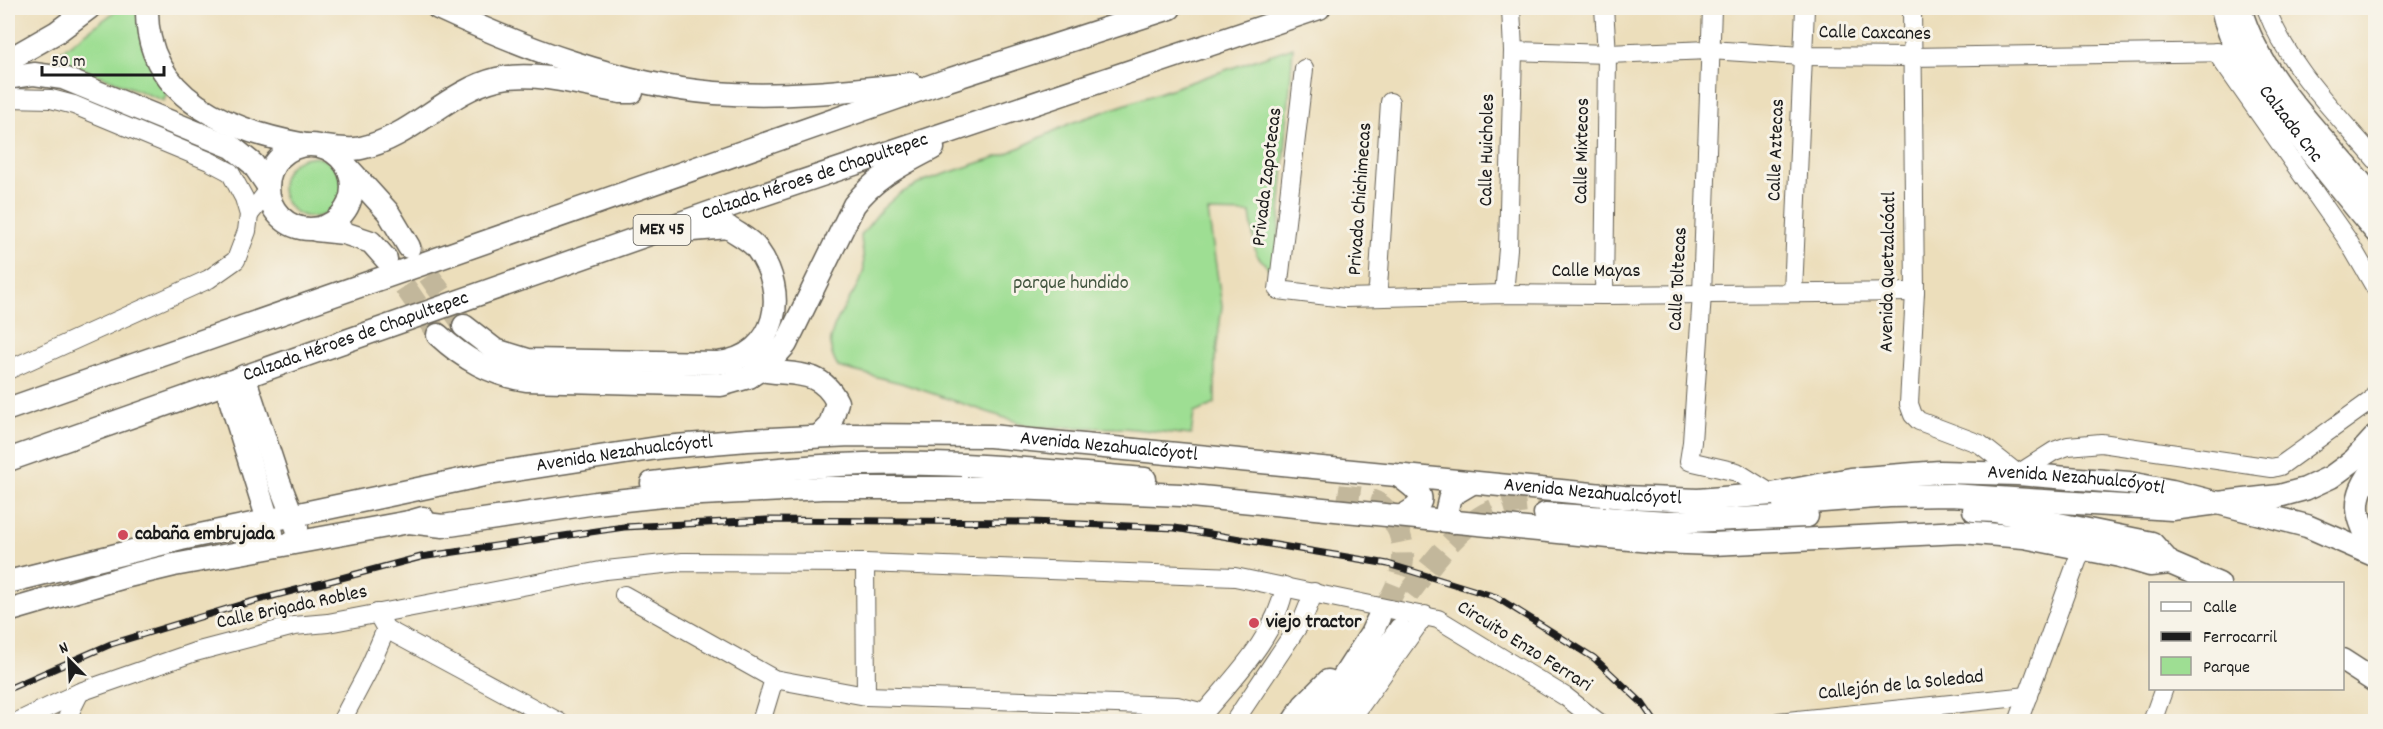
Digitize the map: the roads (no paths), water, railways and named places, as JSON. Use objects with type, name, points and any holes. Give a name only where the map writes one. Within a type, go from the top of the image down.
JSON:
[{"type":"main road","points":[[8,60],[57,32],[89,8]]},
{"type":"main road","points":[[147,8],[148,30],[158,63],[183,96],[199,107],[259,135],[316,146],[360,149],[385,140],[496,79],[526,75],[620,92],[772,95],[828,93],[948,80]]},
{"type":"main road","points":[[438,8],[491,32],[612,76],[714,93]]},
{"type":"main road","name":"MEX 45","points":[[8,409],[948,80],[1170,8]]},
{"type":"main road","name":"Calzada Héroes de Chapultepec","points":[[8,460],[650,234],[1318,8]]},
{"type":"main road","name":"Calzada Cnc","points":[[2222,8],[2226,27],[2226,52],[2376,232]]},
{"type":"main road","name":"Calzada Cnc","points":[[2240,8],[2259,57],[2314,128],[2376,201]]},
{"type":"main road","points":[[8,78],[34,74],[63,78],[232,147],[253,164],[268,189],[272,206],[282,219],[296,227],[344,233],[371,242],[386,259]]},
{"type":"main road","points":[[438,334],[455,351],[475,364],[498,374],[526,380],[721,385],[739,381],[767,365],[786,344],[854,205],[866,190],[898,166],[1011,110]]},
{"type":"main road","points":[[268,189],[273,166],[279,158],[288,151],[316,146],[343,160],[388,212],[409,247]]},
{"type":"main road","points":[[311,229],[325,227],[337,220],[346,210],[352,190],[349,169]]},
{"type":"main road","points":[[464,326],[495,350],[528,360],[726,362],[752,350],[770,331],[777,300],[768,268],[756,247],[728,227],[650,234]]},
{"type":"main road","points":[[760,370],[800,373],[827,386],[837,402],[830,424],[819,436]]},
{"type":"main road","points":[[235,379],[293,514],[300,540]]},
{"type":"main road","points":[[235,379],[275,546]]},
{"type":"main road","points":[[8,402],[33,401]]},
{"type":"main road","name":"Avenida Nezahualcóyotl","points":[[8,582],[170,541],[293,514],[589,457],[664,447],[819,436],[990,436],[1624,497],[1698,500],[1772,494],[1862,478],[1940,472],[2018,474],[2129,483],[2172,491],[2307,526],[2376,554]]},
{"type":"main road","points":[[2218,503],[2278,496],[2305,489],[2331,477],[2354,460],[2376,436]]},
{"type":"main road","name":"Avenida Nezahualcóyotl","points":[[8,611],[128,576],[300,540],[409,522],[443,512],[706,476],[864,464],[930,464],[1073,472],[1338,495]]},
{"type":"main road","points":[[2376,466],[2367,476],[2367,495],[2357,515],[2376,554]]},
{"type":"main road","points":[[1399,476],[1416,488],[1420,496],[1416,509],[1402,516]]},
{"type":"main road","points":[[1452,522],[1448,509],[1450,496],[1472,483]]},
{"type":"main road","name":"Avenida Nezahualcóyotl","points":[[409,522],[443,526],[596,503],[662,496],[834,488],[1014,488],[1182,495],[1660,542],[1712,544],[1961,532],[2024,537],[2082,548],[2150,565],[2170,563]]},
{"type":"main road","name":"Avenida Nezahualcóyotl","points":[[1565,502],[1705,509],[1889,496],[1951,495],[2172,509],[2218,503]]},
{"type":"main road","points":[[355,501],[362,530]]},
{"type":"main road","name":"Avenida Nezahualcóyotl","points":[[1545,514],[1667,522],[1749,520],[1936,508],[1995,511],[2152,543],[2170,563],[2213,582]]},
{"type":"main road","points":[[1293,722],[1304,705],[1380,630]]},
{"type":"main road","points":[[1314,722],[1380,630]]},
{"type":"main road","points":[[1335,722],[1380,630]]},
{"type":"main road","points":[[2344,661],[2376,682]]},
{"type":"street","name":"Calle Huicholes","points":[[1504,294],[1508,249],[1513,51],[1511,8]]},
{"type":"street","name":"Calle Mixtecos","points":[[1604,8],[1607,54],[1604,295]]},
{"type":"street","name":"Calle Toltecas","points":[[1713,8],[1702,294],[1689,461],[1748,476],[1772,494]]},
{"type":"street","name":"Calle Aztecas","points":[[1793,293],[1805,8]]},
{"type":"street","name":"Avenida Quetzalcóatl","points":[[1912,8],[1915,292],[1909,404],[1919,421],[1980,444],[2018,474]]},
{"type":"street","name":"Calzada Cnc","points":[[2266,8],[2274,29],[2306,79],[2376,160]]},
{"type":"street","points":[[2274,29],[2275,8]]},
{"type":"street","name":"Calle Caxcanes","points":[[1513,51],[1607,54],[1710,50],[1803,56],[1911,57],[2226,52]]},
{"type":"street","points":[[2226,52],[2347,239],[2376,289]]},
{"type":"street","name":"Privada Zapotecas","points":[[1278,290],[1304,69]]},
{"type":"street","points":[[8,98],[41,98],[74,105],[209,161],[230,172],[244,198],[249,215],[247,231],[236,260],[209,279],[8,370]]},
{"type":"street","name":"Privada Chichimecas","points":[[1374,297],[1378,288],[1390,102]]},
{"type":"street","points":[[249,215],[268,189]]},
{"type":"street","name":"Calle Mayas","points":[[1278,290],[1345,298],[1504,294],[1915,292]]},
{"type":"street","points":[[2018,474],[2067,446],[2101,443],[2272,468],[2280,466],[2372,400],[2376,393]]},
{"type":"street","points":[[2018,722],[2082,548]]},
{"type":"street","name":"Calle Brigada Robles","points":[[17,722],[80,692],[206,650],[294,626],[327,623],[516,585],[606,570],[683,562],[865,563]]},
{"type":"street","points":[[865,563],[866,696]]},
{"type":"street","name":"Circuito Enzo Ferrari","points":[[865,563],[1235,577],[1285,585],[1425,615],[1438,619],[1566,697],[1598,722]]},
{"type":"street","points":[[624,595],[774,679],[866,696],[1177,706],[1202,717],[1260,645],[1281,607],[1285,585]]},
{"type":"street","points":[[1234,722],[1303,619],[1314,592]]},
{"type":"street","points":[[377,613],[386,629],[559,722]]},
{"type":"street","points":[[1349,722],[1425,615]]},
{"type":"street","points":[[341,722],[367,674],[386,629]]},
{"type":"street","points":[[761,722],[774,679]]},
{"type":"street","points":[[2152,722],[2163,690]]},
{"type":"street","points":[[65,722],[80,692]]},
{"type":"street","name":"Callejón de la Soledad","points":[[1778,722],[2028,696]]},
{"type":"tunnel","points":[[410,248],[464,326]]},
{"type":"tunnel","points":[[386,259],[438,335]]},
{"type":"tunnel","points":[[1338,495],[1374,501],[1386,510],[1398,529],[1402,541],[1403,564],[1396,587],[1384,609]]},
{"type":"tunnel","points":[[1388,620],[1442,552],[1466,527],[1480,517],[1499,508],[1521,503],[1565,502]]},
{"type":"railway","points":[[8,689],[111,644],[243,604],[421,557],[624,527],[767,520],[1032,522],[1175,528],[1388,564],[1496,597],[1594,658],[1642,703],[1655,722]]},
{"type":"place","name":"cabaña embrujada","points":[[123,535]]},
{"type":"place","name":"viejo tractor","points":[[1254,623]]},
{"type":"park label","name":"parque hundido","points":[[1071,284]]}]
